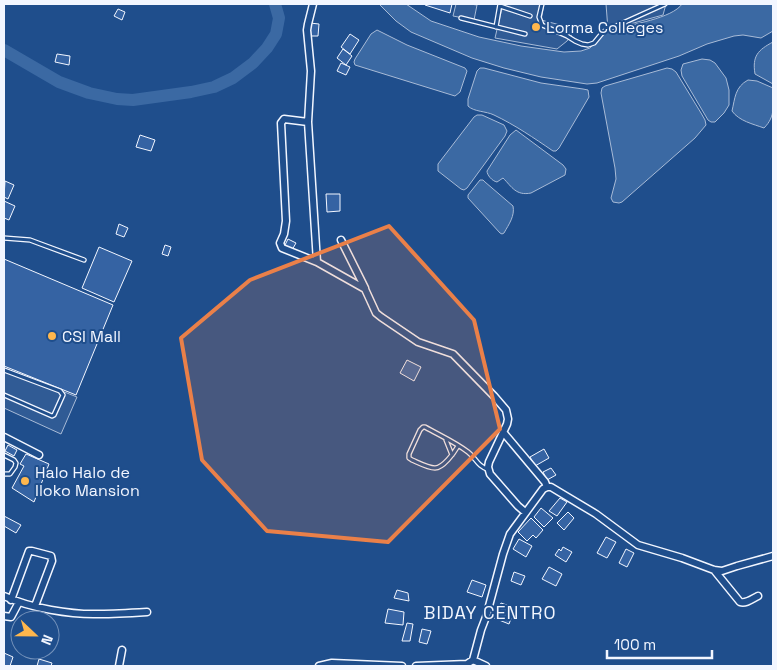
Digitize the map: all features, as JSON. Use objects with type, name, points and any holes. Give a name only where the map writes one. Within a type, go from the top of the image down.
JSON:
[{"type":"street","points":[[313,4],[307,30],[311,71],[308,122],[317,262]]},
{"type":"street","points":[[308,122],[284,120],[281,123],[286,221],[280,244],[282,248],[317,262],[365,289]]},
{"type":"street","points":[[341,240],[378,315],[418,342],[453,354],[506,410],[508,419],[489,462],[489,470],[490,474],[513,501],[526,512]]},
{"type":"street","points":[[503,432],[545,482],[546,487]]},
{"type":"street","points":[[4,437],[39,454]]},
{"type":"street","points":[[416,666],[467,664],[473,660],[510,534],[546,487],[551,487],[596,514],[638,544],[714,570],[722,571],[773,556]]},
{"type":"street","points":[[11,600],[29,551],[32,551],[51,556],[52,558],[35,606]]},
{"type":"street","points":[[714,570],[740,602],[743,603],[758,596]]},
{"type":"street","points":[[4,596],[11,600],[64,612],[98,614],[147,612]]},
{"type":"street","points":[[4,616],[11,617],[19,602]]},
{"type":"street","points":[[119,666],[122,650]]},
{"type":"street","points":[[473,660],[486,666]]},
{"type":"street","points":[[319,666],[332,664],[402,666]]},
{"type":"lane","points":[[542,4],[539,17],[542,26],[567,36],[575,42],[588,45],[594,43],[603,32],[665,4]]},
{"type":"lane","points":[[496,27],[500,5],[530,16]]},
{"type":"lane","points":[[461,18],[525,34]]},
{"type":"lane","points":[[4,238],[30,240],[84,260]]},
{"type":"lane","points":[[4,370],[60,391],[63,395],[52,416],[4,394]]},
{"type":"lane","points":[[458,446],[452,455],[439,467],[435,468],[409,458],[420,430],[426,427],[446,439],[458,446],[468,452],[480,466],[489,470]]},
{"type":"lane","points":[[446,439],[452,455]]},
{"type":"lane","points":[[4,455],[16,463],[10,474],[4,474]]},
{"type":"highlighted area","points":[[389,226],[474,320],[500,429],[388,542],[267,531],[202,460],[181,338],[250,280]]},
{"type":"shaded area","points":[[379,4],[406,4],[431,21],[479,37],[521,46],[564,52],[581,51],[590,48],[605,33],[613,29],[661,17],[677,9],[682,4],[773,4],[773,31],[761,38],[743,35],[734,36],[597,83],[587,84],[541,77],[472,58],[411,32],[396,21]]},
{"type":"shaded area","points":[[456,4],[477,5],[474,20],[453,16]]},
{"type":"shaded area","points":[[503,4],[544,4],[541,20],[576,29],[567,41],[557,49],[495,38]]},
{"type":"shaded area","points":[[606,4],[666,4],[663,15],[608,30]]},
{"type":"shaded area","points":[[377,30],[407,45],[465,68],[467,71],[460,92],[455,96],[355,65],[355,59],[371,34]]},
{"type":"shaded area","points":[[773,42],[773,84],[755,74],[754,63],[757,54]]},
{"type":"shaded area","points":[[702,59],[715,63],[726,78],[729,90],[729,105],[715,122],[708,120],[682,76],[683,64]]},
{"type":"shaded area","points":[[480,68],[541,83],[588,90],[589,97],[559,148],[553,151],[502,119],[468,106],[468,99],[477,71]]},
{"type":"shaded area","points":[[667,68],[676,72],[705,120],[706,125],[695,138],[622,202],[613,202],[611,198],[616,179],[615,168],[601,93],[602,88]]},
{"type":"shaded area","points":[[748,80],[757,81],[773,88],[772,115],[764,128],[742,120],[732,111],[738,89]]},
{"type":"shaded area","points":[[477,115],[482,115],[504,125],[507,131],[464,190],[438,171],[438,164]]},
{"type":"shaded area","points":[[516,130],[563,165],[566,169],[565,175],[526,194],[515,190],[503,178],[497,182],[492,179],[487,171],[510,135]]},
{"type":"shaded area","points":[[480,180],[483,180],[513,206],[511,220],[502,234],[468,198],[468,195]]},
{"type":"shaded area","points":[[4,368],[77,397],[61,434],[4,408]]},
{"type":"building","points":[[426,4],[452,4],[450,13]]},
{"type":"building","points":[[118,9],[125,12],[122,20],[114,16]]},
{"type":"building","points":[[310,23],[319,24],[318,36],[309,36]]},
{"type":"building","points":[[350,34],[359,40],[350,54],[341,47]]},
{"type":"building","points":[[343,49],[352,56],[346,65],[337,58]]},
{"type":"building","points":[[57,54],[70,56],[69,65],[55,62]]},
{"type":"building","points":[[341,63],[350,67],[346,75],[337,71]]},
{"type":"building","points":[[140,135],[155,140],[151,151],[136,147]]},
{"type":"building","points":[[5,181],[14,185],[8,199],[4,197]]},
{"type":"building","points":[[326,194],[340,194],[340,211],[327,212]]},
{"type":"building","points":[[4,201],[15,206],[9,220],[4,218]]},
{"type":"building","points":[[119,224],[128,228],[124,237],[116,234]]},
{"type":"building","points":[[288,239],[296,243],[292,250],[284,247]]},
{"type":"building","points":[[165,245],[171,247],[168,256],[162,254]]},
{"type":"building","points":[[99,247],[132,261],[114,302],[82,288]]},
{"type":"building","name":"CSI Mall","points":[[4,259],[113,305],[76,395],[4,366]]},
{"type":"building","points":[[407,360],[421,367],[414,381],[400,373]]},
{"type":"building","points":[[8,445],[17,450],[14,456],[5,451]]},
{"type":"building","points":[[544,449],[549,458],[535,466],[530,457]]},
{"type":"building","points":[[26,454],[49,464],[34,502],[12,488],[24,466],[20,464]]},
{"type":"building","points":[[551,468],[556,475],[547,480],[543,472]]},
{"type":"building","points":[[560,498],[567,502],[557,516],[549,511]]},
{"type":"building","points":[[541,508],[553,518],[544,527],[534,517]]},
{"type":"building","points":[[568,512],[574,518],[564,530],[557,523]]},
{"type":"building","points":[[4,516],[21,525],[16,533],[4,526]]},
{"type":"building","points":[[531,518],[543,530],[536,538],[533,535],[527,541],[518,532]]},
{"type":"building","points":[[606,537],[616,542],[607,558],[597,553]]},
{"type":"building","points":[[519,539],[532,546],[526,557],[513,549]]},
{"type":"building","points":[[563,547],[572,552],[566,562],[555,555]]},
{"type":"building","points":[[626,549],[634,553],[627,567],[619,563]]},
{"type":"building","points":[[549,567],[562,574],[556,586],[542,579]]},
{"type":"building","points":[[514,572],[525,576],[521,585],[511,581]]},
{"type":"building","points":[[472,580],[486,585],[482,597],[467,592]]},
{"type":"building","points":[[397,590],[408,593],[409,601],[394,598]]},
{"type":"building","points":[[501,603],[515,608],[509,624],[494,618]]},
{"type":"building","points":[[388,609],[404,612],[403,625],[385,623]]},
{"type":"building","points":[[407,623],[413,624],[410,641],[402,641]]},
{"type":"building","points":[[422,629],[431,631],[427,644],[419,642]]},
{"type":"building","points":[[4,653],[10,656],[10,660],[12,660],[10,666],[4,666]]},
{"type":"building","points":[[39,660],[52,663],[51,666],[37,666]]},
{"type":"waterway","points":[[4,50],[59,82],[89,93],[117,99],[133,100],[191,92],[214,87],[233,78],[253,63],[267,48],[276,34],[279,18],[275,4]]},
{"type":"place","name":"Lorma Colleges","points":[[536,27]]},
{"type":"place","name":"CSI Mall","points":[[52,336]]},
{"type":"place","name":"Halo Halo de Iloko Mansion","points":[[25,481]]},
{"type":"district","name":"BIDAY CENTRO","points":[[490,613]]}]
